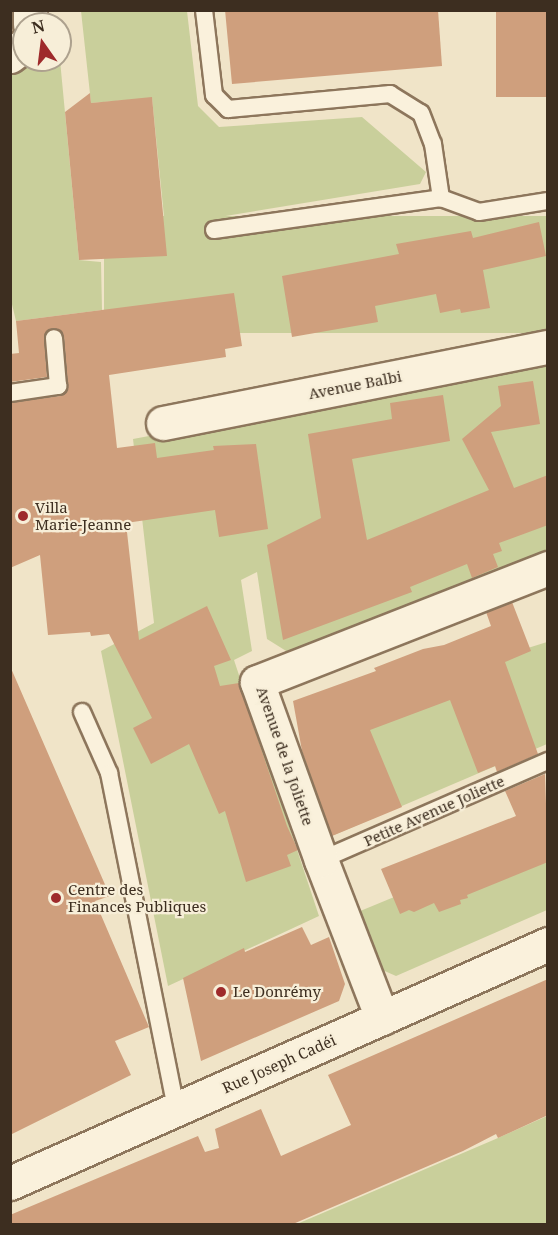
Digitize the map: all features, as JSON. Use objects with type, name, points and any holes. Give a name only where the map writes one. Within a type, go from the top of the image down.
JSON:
[{"type":"street","name":"Avenue Balbi","points":[[163,423],[548,348]]},
{"type":"street","name":"Avenue de la Joliette","points":[[382,1018],[321,860],[257,682],[548,568]]},
{"type":"street","name":"Rue Joseph Cadéi","points":[[10,1183],[548,944]]},
{"type":"lane","points":[[204,10],[214,95],[228,109],[390,94],[421,113],[433,144],[441,198]]},
{"type":"lane","points":[[214,230],[441,198],[479,212],[548,201]]},
{"type":"lane","points":[[10,393],[58,386],[54,338]]},
{"type":"lane","points":[[81,712],[110,773],[176,1109]]},
{"type":"lane","name":"Petite Avenue Joliette","points":[[321,860],[548,761]]},
{"type":"green space","points":[[81,11],[187,11],[198,106],[219,127],[362,117],[426,172],[420,184],[165,226],[152,98],[91,103]]},
{"type":"green space","points":[[10,72],[61,72],[79,260],[101,262],[102,310],[16,321],[10,296]]},
{"type":"green space","points":[[104,216],[547,216],[547,333],[104,333]]},
{"type":"green space","points":[[547,362],[547,558],[291,654],[267,639],[257,572],[241,580],[252,651],[234,660],[319,916],[168,986],[101,651],[154,623],[133,439]]},
{"type":"green space","points":[[547,642],[547,744],[334,835],[307,772],[309,746],[512,653]]},
{"type":"green space","points":[[547,854],[547,910],[396,976],[371,965],[353,914],[457,871]]},
{"type":"green space","points":[[547,1116],[547,1224],[297,1224],[498,1138]]},
{"type":"building","points":[[225,10],[438,10],[442,66],[232,84]]},
{"type":"building","points":[[496,10],[548,10],[548,97],[496,97]]},
{"type":"building","points":[[90,93],[91,103],[152,97],[167,256],[79,260],[65,112]]},
{"type":"building","points":[[539,222],[546,256],[483,270],[490,308],[461,313],[460,309],[440,313],[436,294],[375,306],[378,322],[292,337],[282,276],[399,254],[396,244],[471,231],[473,238]]},
{"type":"building","points":[[234,293],[242,346],[225,349],[226,357],[109,375],[117,448],[155,443],[157,458],[214,450],[213,446],[256,444],[268,529],[219,537],[215,510],[126,523],[139,640],[207,606],[231,660],[214,666],[220,686],[239,683],[287,826],[298,850],[287,855],[291,866],[246,882],[225,811],[219,814],[189,744],[151,764],[133,728],[152,718],[109,634],[91,636],[90,632],[48,635],[40,555],[10,568],[10,403],[60,396],[67,391],[68,385],[64,337],[62,332],[54,328],[48,330],[44,338],[47,377],[10,382],[10,354],[19,353],[16,321]]},
{"type":"building","points":[[533,381],[540,424],[491,432],[514,488],[548,475],[548,525],[499,543],[502,551],[493,554],[498,567],[472,578],[467,564],[410,587],[412,592],[283,640],[267,545],[321,518],[308,434],[392,419],[390,403],[443,395],[450,441],[352,459],[367,540],[489,490],[462,439],[501,406],[498,386]]},
{"type":"building","points":[[512,602],[531,651],[505,662],[538,754],[497,772],[495,766],[478,773],[450,700],[370,730],[402,807],[332,836],[302,751],[293,701],[376,671],[374,668],[423,649],[444,645],[491,626],[486,612]]},
{"type":"building","name":"Centre des Finances Publiques","points":[[10,666],[110,896],[95,901],[149,1027],[115,1041],[131,1075],[10,1135]]},
{"type":"building","points":[[545,774],[548,862],[467,895],[468,898],[460,900],[461,904],[439,912],[434,903],[414,912],[409,910],[400,914],[381,869],[516,816],[505,791]]},
{"type":"building","points":[[302,927],[311,945],[329,937],[345,984],[339,1001],[201,1061],[183,978],[244,948],[245,952]]},
{"type":"building","points":[[548,979],[548,1115],[498,1138],[496,1134],[463,1151],[293,1224],[10,1224],[10,1215],[198,1136],[205,1152],[219,1148],[215,1129],[261,1109],[281,1156],[351,1125],[328,1075]]},
{"type":"place","name":"Villa Marie-Jeanne","points":[[23,516]]},
{"type":"place","name":"Centre des Finances Publiques","points":[[56,898]]},
{"type":"place","name":"Le Donrémy","points":[[221,992]]}]
